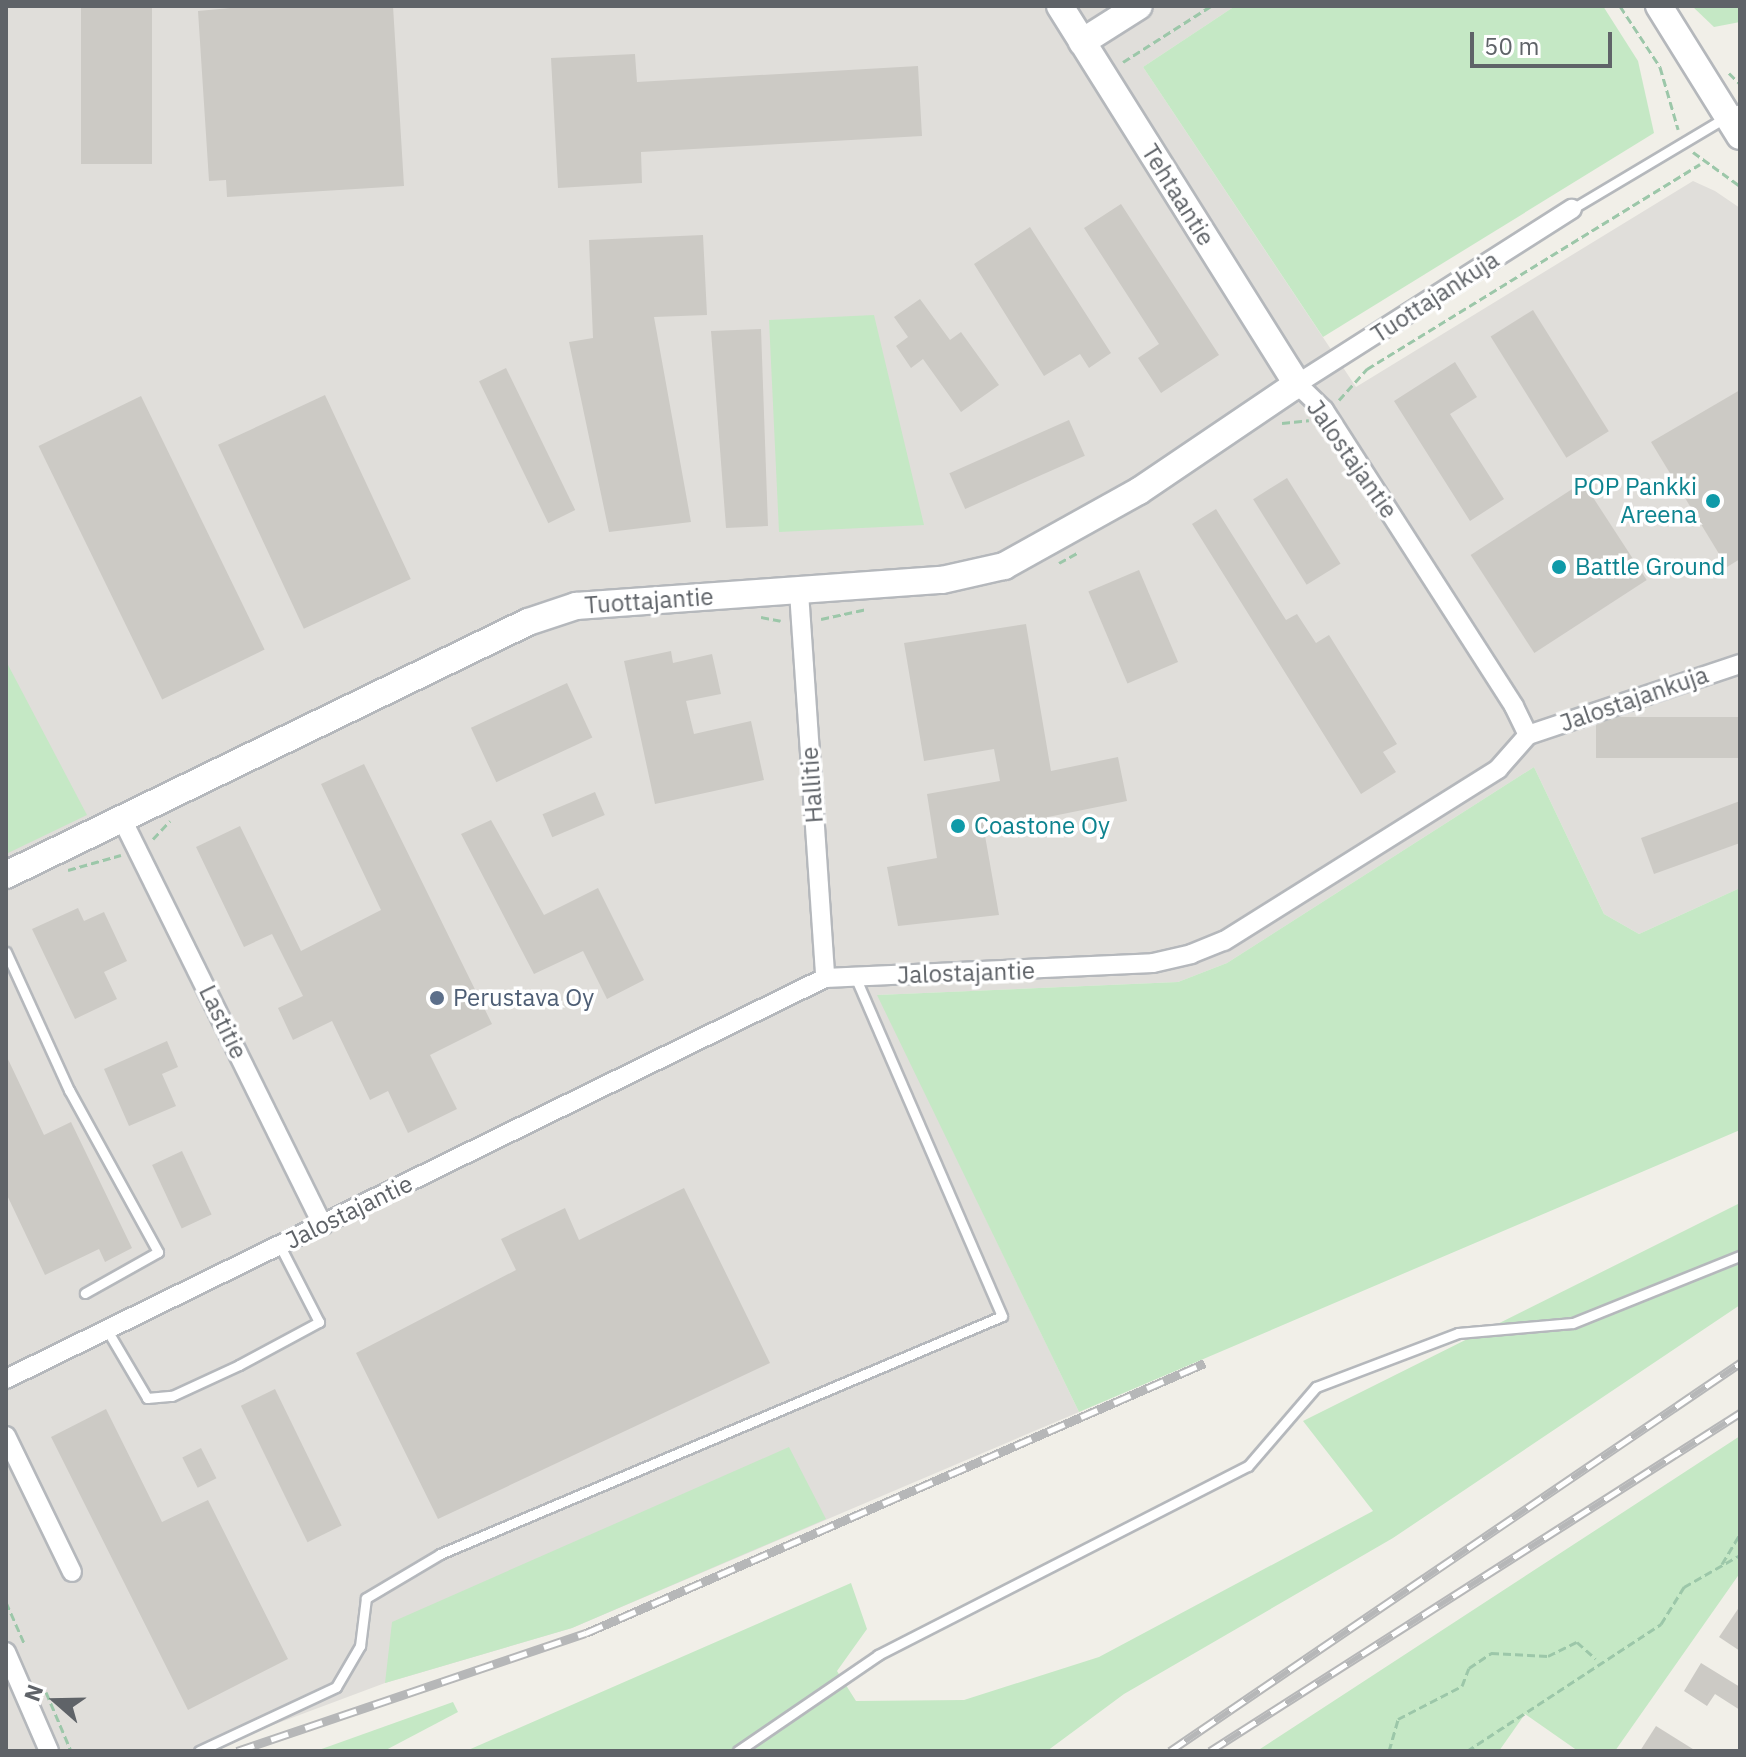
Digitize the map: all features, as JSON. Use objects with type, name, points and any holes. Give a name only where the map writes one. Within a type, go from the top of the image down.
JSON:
[{"type":"street","name":"Tehtaantie","points":[[1060,6],[1297,384]]},
{"type":"street","points":[[1082,42],[1139,6]]},
{"type":"street","points":[[1659,6],[1736,120]]},
{"type":"street","name":"Tuottajankuja","points":[[1297,384],[1572,209]]},
{"type":"street","name":"Jalostajantie","points":[[6,1379],[825,978],[1153,963],[1191,954],[1224,941],[1498,769],[1528,735],[1324,410],[1297,384]]},
{"type":"street","name":"Tuottajantie","points":[[6,875],[564,610],[636,599],[799,592],[942,580],[1004,566],[1125,500],[1297,384]]},
{"type":"street","name":"Hallitie","points":[[799,592],[825,978]]},
{"type":"street","name":"Jalostajankuja","points":[[1528,735],[1740,664]]},
{"type":"street","name":"Lastitie","points":[[122,819],[323,1225]]},
{"type":"street","points":[[6,1436],[72,1572]]},
{"type":"street","points":[[6,1652],[49,1751]]},
{"type":"lane","points":[[1572,209],[1685,139],[1736,120]]},
{"type":"lane","points":[[6,952],[69,1090],[158,1252],[85,1293]]},
{"type":"lane","points":[[199,1751],[336,1687],[360,1646],[366,1598],[440,1554],[1002,1316],[855,977]]},
{"type":"lane","points":[[107,1330],[147,1398],[172,1396],[239,1365],[319,1322],[280,1246]]},
{"type":"lane","points":[[738,1751],[878,1655],[1248,1466],[1316,1387],[1458,1333],[1573,1323],[1740,1256]]},
{"type":"path","points":[[1103,75],[1211,6]]},
{"type":"path","points":[[1620,6],[1660,67],[1685,139],[1700,164],[1740,186]]},
{"type":"path","points":[[1267,427],[1303,423],[1324,410],[1367,369],[1700,164]]},
{"type":"path","points":[[1044,570],[1081,550]]},
{"type":"path","points":[[752,614],[801,620],[844,618],[876,605]]},
{"type":"path","points":[[56,871],[99,866],[136,847],[178,812]]},
{"type":"path","points":[[1720,1568],[1740,1534]]},
{"type":"path","points":[[1467,1751],[1556,1697],[1596,1661],[1661,1624],[1684,1587],[1740,1555]]},
{"type":"path","points":[[1389,1751],[1398,1719],[1462,1686],[1469,1668],[1491,1653],[1548,1656],[1577,1642],[1596,1661]]},
{"type":"shaded area","points":[[6,6],[1235,6],[1143,67],[1356,387],[1693,181],[1715,191],[1740,208],[1740,888],[1639,934],[1604,914],[1534,767],[1227,963],[1178,982],[878,995],[1079,1412],[572,1628],[385,1683],[203,1751],[6,1751]]},
{"type":"green space","points":[[1235,6],[1603,6],[1638,61],[1654,133],[1323,337],[1143,67]]},
{"type":"green space","points":[[1692,6],[1740,6],[1740,22],[1714,27]]},
{"type":"green space","points":[[874,315],[924,525],[779,532],[769,320]]},
{"type":"green space","points":[[6,661],[87,815],[6,854]]},
{"type":"green space","points":[[1534,767],[1604,914],[1639,934],[1740,888],[1740,1130],[1079,1412],[877,995],[1178,982],[1227,963]]},
{"type":"green space","points":[[1740,1203],[1740,1305],[1393,1538],[1124,1694],[1047,1751],[466,1751],[851,1583],[867,1629],[837,1671],[856,1701],[964,1700],[1099,1657],[1373,1511],[1303,1421]]},
{"type":"green space","points":[[1740,1436],[1740,1573],[1615,1751],[1578,1751],[1525,1714],[1499,1751],[1257,1751]]},
{"type":"green space","points":[[789,1447],[826,1519],[572,1628],[385,1683],[392,1622]]},
{"type":"green space","points":[[453,1702],[458,1712],[384,1751],[316,1751]]},
{"type":"building","points":[[81,6],[152,6],[152,164],[81,164]]},
{"type":"building","points":[[252,6],[393,6],[404,186],[227,197],[226,180],[209,181],[198,11]]},
{"type":"building","points":[[635,54],[637,82],[918,66],[922,136],[641,152],[642,183],[558,188],[551,58]]},
{"type":"building","points":[[1121,204],[1219,355],[1161,393],[1138,358],[1159,344],[1084,228]]},
{"type":"building","points":[[1030,227],[1111,353],[1089,368],[1080,354],[1044,376],[974,264]]},
{"type":"building","points":[[703,235],[707,315],[654,317],[691,522],[609,532],[569,342],[593,338],[589,240]]},
{"type":"building","points":[[920,299],[950,340],[961,332],[999,385],[961,412],[923,359],[911,368],[896,346],[908,337],[894,317]]},
{"type":"building","points":[[1533,310],[1609,431],[1566,458],[1491,336]]},
{"type":"building","points":[[761,329],[768,526],[726,528],[711,331]]},
{"type":"building","points":[[1455,362],[1477,397],[1450,414],[1504,499],[1470,521],[1394,401]]},
{"type":"building","points":[[506,368],[575,510],[548,523],[479,381]]},
{"type":"building","name":"POP Pankki Areena","points":[[1740,390],[1740,559],[1727,567],[1651,442]]},
{"type":"building","points":[[325,395],[411,579],[304,629],[218,445]]},
{"type":"building","points":[[141,396],[265,649],[162,699],[39,446]]},
{"type":"building","points":[[1069,420],[1085,456],[965,509],[949,473]]},
{"type":"building","points":[[1287,478],[1341,564],[1307,585],[1253,499]]},
{"type":"building","name":"Battle Ground","points":[[1583,482],[1647,580],[1534,653],[1471,555]]},
{"type":"building","points":[[1216,509],[1286,620],[1297,614],[1316,643],[1329,635],[1397,744],[1383,752],[1396,772],[1361,794],[1192,524]]},
{"type":"building","points":[[1139,570],[1178,662],[1127,684],[1088,591]]},
{"type":"building","points":[[1026,624],[1051,771],[1118,757],[1127,801],[984,830],[999,915],[898,926],[887,867],[937,858],[927,794],[1000,781],[994,749],[924,761],[904,643]]},
{"type":"building","points":[[671,651],[673,663],[712,654],[721,694],[686,701],[694,734],[751,721],[764,780],[655,804],[624,661]]},
{"type":"building","points":[[567,683],[592,737],[496,782],[471,728]]},
{"type":"building","points":[[1596,717],[1740,717],[1740,758],[1596,758]]},
{"type":"building","points":[[364,764],[492,1024],[430,1055],[457,1109],[408,1133],[388,1091],[370,1100],[332,1021],[293,1040],[278,1008],[303,996],[272,934],[244,947],[196,847],[240,826],[301,951],[381,910],[321,784]]},
{"type":"building","points":[[595,792],[605,815],[552,837],[543,814]]},
{"type":"building","points":[[1740,801],[1740,843],[1654,874],[1641,838]]},
{"type":"building","points":[[491,820],[544,915],[598,888],[644,980],[607,999],[583,951],[534,974],[461,834]]},
{"type":"building","points":[[78,908],[84,921],[104,912],[127,961],[104,972],[117,999],[75,1019],[32,929]]},
{"type":"building","points":[[167,1041],[178,1067],[162,1074],[176,1106],[129,1126],[104,1069]]},
{"type":"building","points":[[6,1055],[44,1135],[71,1122],[132,1248],[105,1262],[99,1249],[45,1275],[6,1193]]},
{"type":"building","points":[[182,1151],[212,1214],[182,1228],[152,1165]]},
{"type":"building","points":[[684,1188],[770,1363],[438,1519],[356,1353],[516,1270],[501,1239],[565,1208],[579,1240]]},
{"type":"building","points":[[275,1389],[342,1526],[307,1542],[241,1406]]},
{"type":"building","points":[[106,1409],[162,1522],[208,1500],[288,1659],[188,1710],[51,1437]]},
{"type":"building","points":[[201,1448],[216,1478],[198,1488],[182,1458]]},
{"type":"building","points":[[1740,1606],[1740,1651],[1719,1637]]},
{"type":"building","points":[[1701,1663],[1740,1687],[1740,1710],[1715,1694],[1707,1706],[1684,1691]]},
{"type":"building","points":[[1656,1726],[1696,1751],[1640,1751]]},
{"type":"railway","points":[[237,1751],[586,1633],[1205,1363]]},
{"type":"railway","points":[[1170,1751],[1740,1363]]},
{"type":"railway","points":[[1210,1751],[1740,1413]]},
{"type":"place","name":"POP Pankki Areena","points":[[1713,501]]},
{"type":"place","name":"Battle Ground","points":[[1559,567]]},
{"type":"place","name":"Coastone Oy","points":[[958,826]]},
{"type":"place","name":"Perustava Oy","points":[[437,998]]}]
